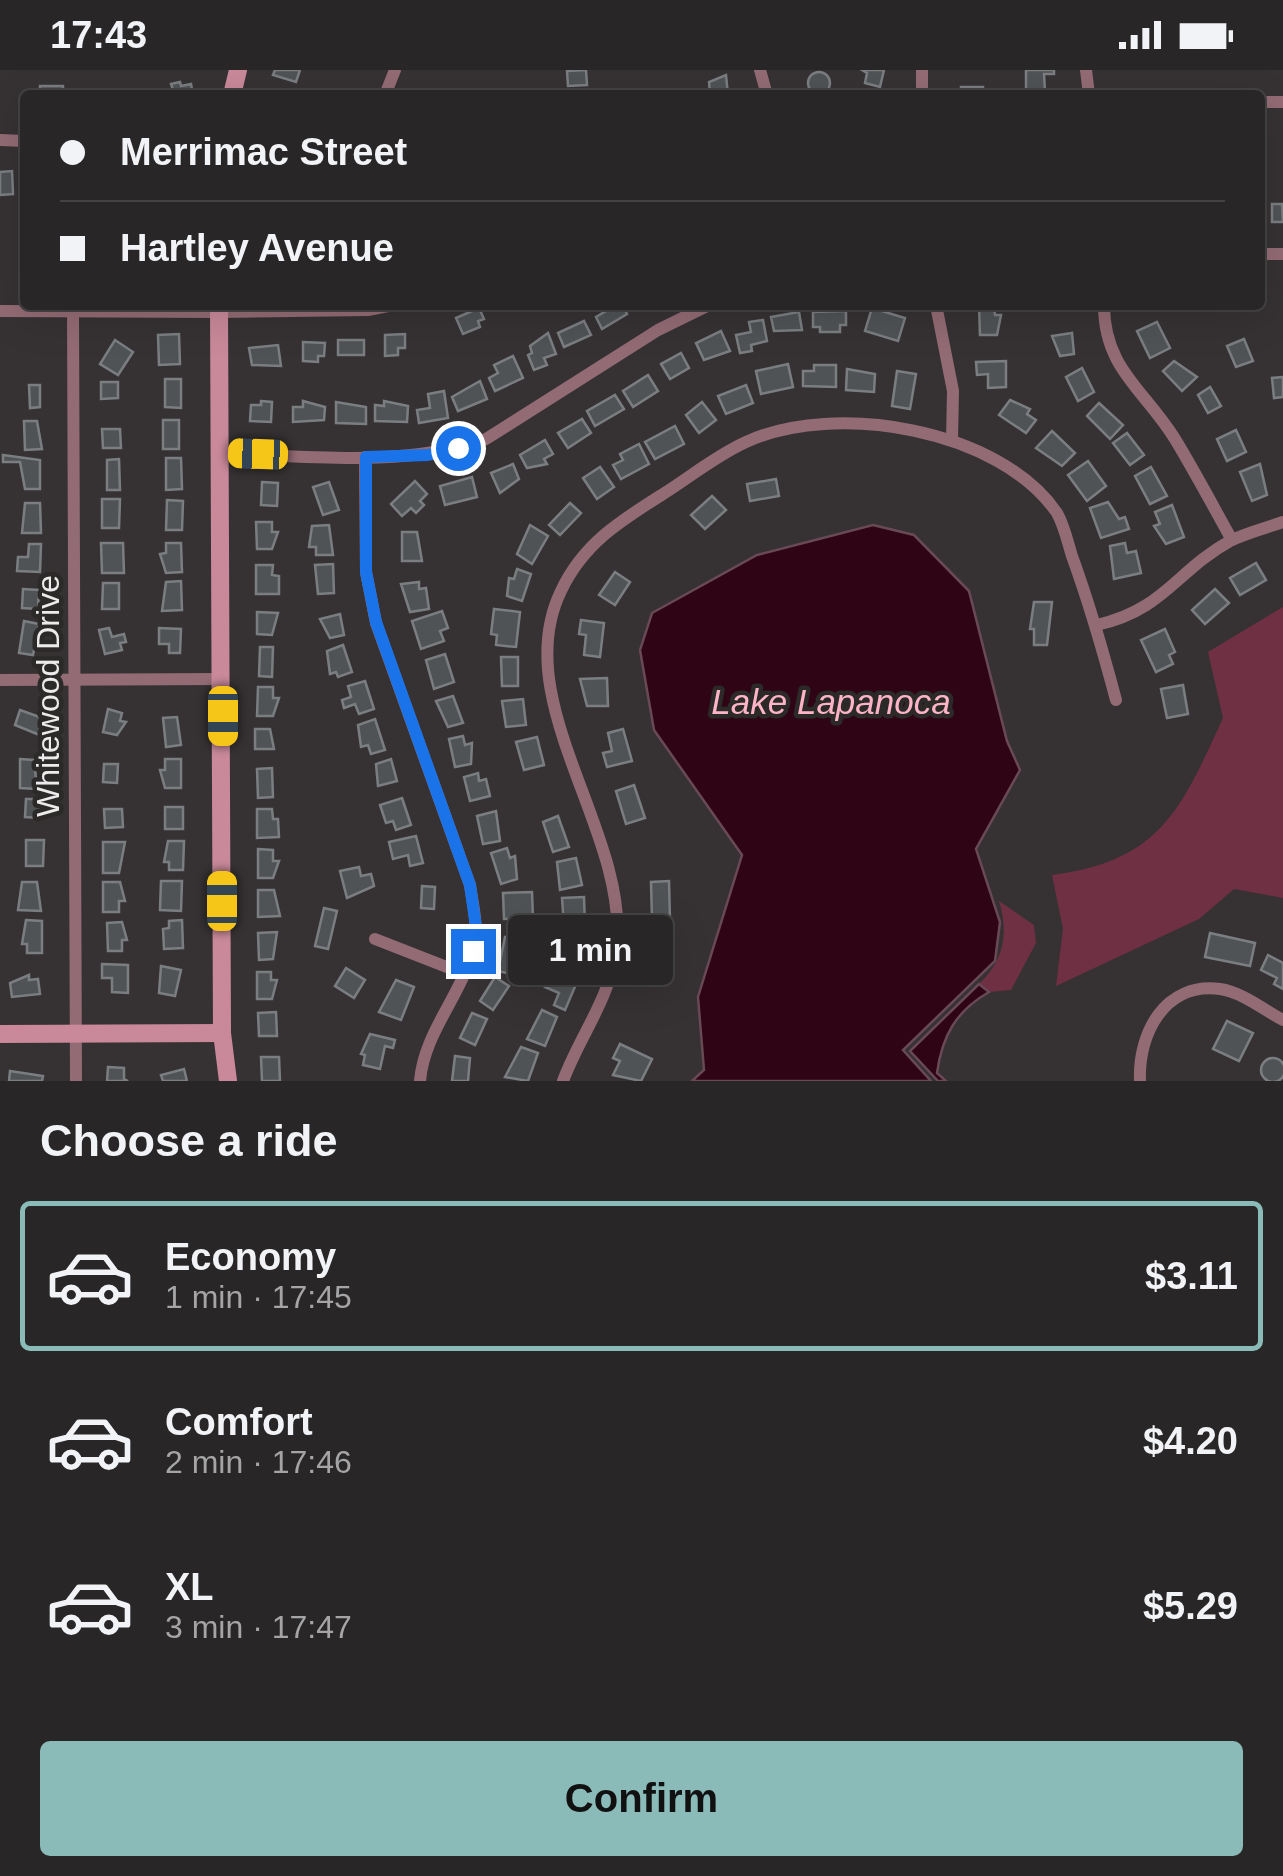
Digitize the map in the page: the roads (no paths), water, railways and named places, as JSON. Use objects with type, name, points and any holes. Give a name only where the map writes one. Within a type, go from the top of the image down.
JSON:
[{"type":"street","points":[[0,311],[170,310]]},
{"type":"street","points":[[219,310],[222,1033],[228,1081]]},
{"type":"street","points":[[222,453],[428,455],[486,439],[658,330],[699,310]]},
{"type":"street","points":[[937,310],[953,391],[952,440]]},
{"type":"street","points":[[1105,310],[1110,344],[1121,373],[1172,434],[1232,540]]},
{"type":"street","name":"Whitewood Drive","points":[[73,312],[76,1081]]},
{"type":"street","points":[[563,1081],[598,1014],[613,971],[618,938],[608,873],[548,680],[550,628],[559,593],[583,553],[608,529],[746,441],[780,432],[839,423],[875,424],[952,440],[1016,472],[1058,514],[1096,624],[1116,700]]},
{"type":"street","points":[[366,457],[366,572],[376,622],[470,885],[476,927],[473,951],[422,1058],[420,1081]]},
{"type":"street","points":[[1096,624],[1128,618],[1153,604],[1198,563],[1232,540],[1283,522]]},
{"type":"street","points":[[0,680],[223,679]]},
{"type":"street","points":[[375,938],[462,973]]},
{"type":"street","points":[[1140,1081],[1152,1024],[1172,1000],[1199,989],[1222,990],[1283,1020]]},
{"type":"street","points":[[0,1034],[222,1033]]},
{"type":"water","name":"Lake Lapanoca","points":[[873,525],[914,535],[969,591],[1007,741],[1020,770],[976,849],[1000,922],[995,961],[903,1050],[931,1081],[692,1081],[704,1070],[698,997],[742,855],[654,730],[640,650],[652,613],[757,555]]},
{"type":"water","points":[[979,984],[989,992],[968,1007],[952,1026],[937,1073],[946,1081],[938,1081],[910,1051]]}]
